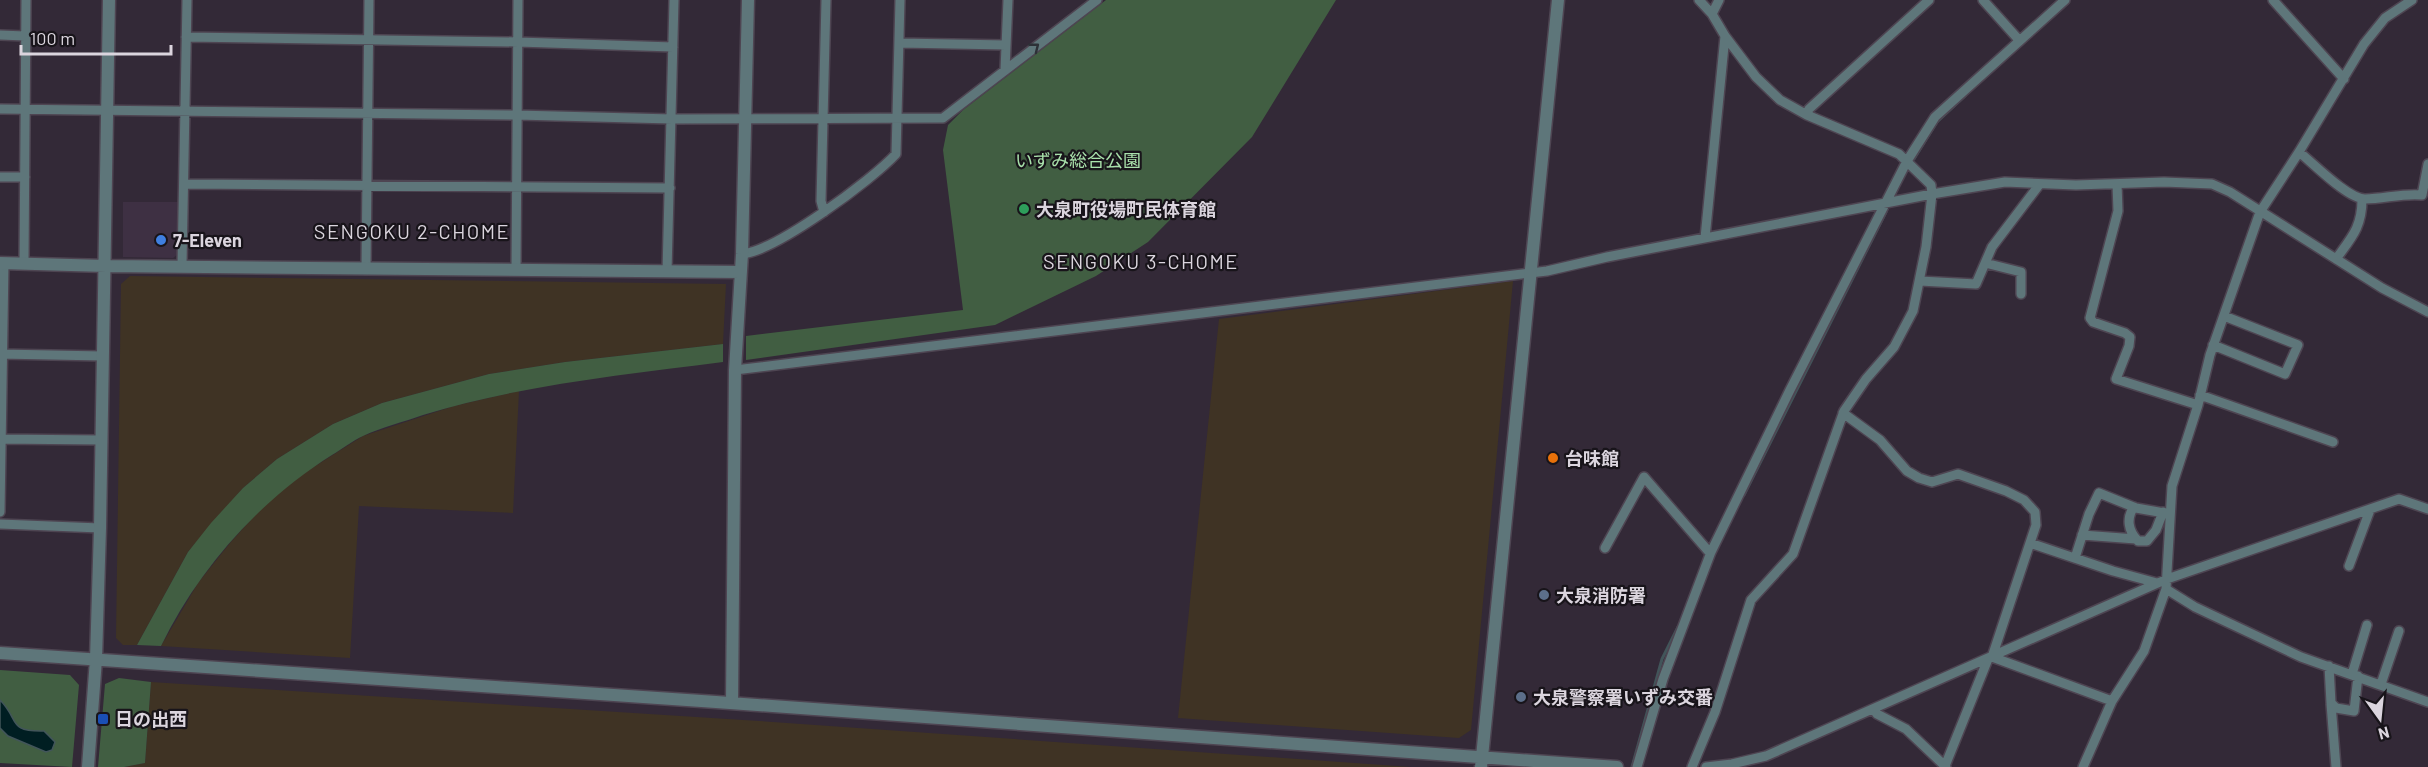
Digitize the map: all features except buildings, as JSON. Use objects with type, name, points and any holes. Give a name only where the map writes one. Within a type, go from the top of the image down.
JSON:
[{"type":"street","points":[[24,263],[26,0]]},
{"type":"street","points":[[88,767],[96,659],[100,528],[109,0]]},
{"type":"street","points":[[182,265],[187,0]]},
{"type":"street","points":[[366,268],[369,0]]},
{"type":"street","points":[[516,270],[518,0]]},
{"type":"street","points":[[668,272],[674,0]]},
{"type":"street","points":[[732,703],[735,370],[742,254],[748,0]]},
{"type":"street","points":[[824,212],[821,201],[826,0]]},
{"type":"street","points":[[742,254],[756,252],[770,245],[824,212],[896,154],[900,0]]},
{"type":"street","points":[[1005,70],[1008,0]]},
{"type":"street","points":[[0,109],[672,119],[944,118],[1097,0]]},
{"type":"street","points":[[1481,762],[1558,0]]},
{"type":"street","points":[[1692,767],[1715,712],[1751,600],[1793,554],[1843,413],[1866,379],[1894,347],[1913,311],[1920,281],[1932,194],[1931,184],[1907,161],[1886,147],[1807,115],[1780,100],[1756,77],[1725,36],[1712,14],[1699,0]]},
{"type":"street","points":[[1712,14],[1719,0]]},
{"type":"street","points":[[1807,115],[1809,109],[1929,0]]},
{"type":"street","points":[[1983,0],[2019,40]]},
{"type":"street","points":[[1637,767],[1663,679],[1710,553],[1907,161],[1935,117],[2065,0]]},
{"type":"street","points":[[2272,0],[2344,79]]},
{"type":"street","points":[[2083,767],[2112,701],[2144,651],[2163,584],[2166,513],[2172,486],[2199,400],[2213,345],[2260,212],[2364,44],[2385,18],[2412,0]]},
{"type":"street","points":[[0,35],[25,36]]},
{"type":"street","points":[[1706,238],[1725,36]]},
{"type":"street","points":[[186,37],[518,42],[673,47]]},
{"type":"street","points":[[900,43],[1006,45]]},
{"type":"street","points":[[2299,152],[2348,192],[2362,199],[2407,193],[2422,195],[2428,164]]},
{"type":"street","points":[[0,177],[25,177]]},
{"type":"street","points":[[735,370],[1530,273],[1932,194],[2005,182],[2212,184],[2230,192],[2382,288],[2428,312]]},
{"type":"street","points":[[185,184],[670,188]]},
{"type":"street","points":[[1920,281],[1976,284],[1992,247],[2039,184]]},
{"type":"street","points":[[2117,184],[2118,212],[2090,318],[2093,322],[2125,333],[2130,337],[2129,346],[2116,379],[2199,400],[2333,442]]},
{"type":"street","points":[[2336,260],[2362,218],[2362,199]]},
{"type":"street","points":[[0,512],[2,263],[741,272]]},
{"type":"street","points":[[1985,263],[2021,272],[2021,294]]},
{"type":"street","points":[[2213,345],[2285,374],[2298,345],[2224,316]]},
{"type":"street","points":[[1,354],[102,357]]},
{"type":"street","points":[[1843,413],[1880,440],[1907,471],[1919,478],[1932,482],[1958,474],[2006,491],[2024,500],[2035,512],[2036,525],[1990,658],[1945,767],[1906,729],[1876,714],[1874,710]]},
{"type":"street","points":[[0,439],[101,440]]},
{"type":"street","points":[[1605,548],[1644,477],[1710,553]]},
{"type":"street","points":[[2074,558],[2099,493],[2134,507],[2166,513]]},
{"type":"street","points":[[1706,767],[1766,756],[2163,584],[2399,499],[2428,509]]},
{"type":"street","points":[[2134,507],[2129,516],[2129,525],[2136,539]]},
{"type":"street","points":[[2349,566],[2370,510]]},
{"type":"street","points":[[2082,535],[2147,540],[2166,513]]},
{"type":"street","points":[[0,524],[100,528]]},
{"type":"street","points":[[2030,543],[2163,584],[2195,607],[2301,657],[2428,702]]},
{"type":"street","points":[[2331,703],[2336,708],[2354,711],[2355,675],[2367,625]]},
{"type":"street","points":[[2380,684],[2399,631]]},
{"type":"street","points":[[0,653],[732,703],[1481,762],[1617,767]]},
{"type":"street","points":[[1990,658],[2112,701]]},
{"type":"street","points":[[2329,666],[2336,767]]},
{"type":"shaded area","points":[[123,202],[179,202],[177,255],[173,258],[123,257]]},
{"type":"shaded area","points":[[130,276],[726,284],[723,344],[565,362],[489,374],[382,403],[333,424],[277,459],[243,488],[188,552],[137,645],[123,645],[116,638],[121,284]]},
{"type":"shaded area","points":[[1513,281],[1471,730],[1459,738],[1178,718],[1219,319]]},
{"type":"shaded area","points":[[519,391],[513,513],[359,506],[350,658],[161,646],[198,583],[230,543],[264,505],[304,473],[363,436],[454,406]]},
{"type":"shaded area","points":[[151,682],[759,721],[1411,767],[124,767],[145,763]]},
{"type":"shaded area","points":[[0,700],[19,727],[32,731],[44,731],[55,742],[52,750],[46,752],[8,736],[0,728]]},
{"type":"green space","name":"いずみ総合公園","points":[[1106,0],[1336,0],[1252,137],[1148,242],[1096,276],[995,325],[746,360],[746,336],[963,310],[943,150],[948,125],[963,110]]},
{"type":"green space","points":[[723,344],[723,362],[534,388],[423,415],[359,438],[305,473],[280,493],[233,538],[193,590],[161,646],[137,645],[188,552],[211,523],[243,488],[277,459],[333,424],[382,403],[489,374],[565,362]]},
{"type":"green space","points":[[0,670],[70,675],[79,685],[72,767],[0,763]]},
{"type":"green space","points":[[119,678],[151,682],[145,763],[124,767],[98,767],[105,684]]},
{"type":"waterway","points":[[1914,159],[1937,122],[1965,96]]},
{"type":"waterway","points":[[1744,495],[1886,212]]},
{"type":"waterway","points":[[1632,767],[1662,659],[1678,627]]},
{"type":"place","name":"大泉町役場町民体育館","points":[[1024,209]]},
{"type":"place","name":"7-Eleven","points":[[161,240]]},
{"type":"place","name":"台味館","points":[[1553,458]]},
{"type":"place","name":"大泉消防署","points":[[1544,595]]},
{"type":"place","name":"大泉警察署いずみ交番","points":[[1521,697]]},
{"type":"place","name":"日の出西","points":[[103,719]]},
{"type":"district","name":"SENGOKU 2-CHOME","points":[[412,231]]},
{"type":"district","name":"SENGOKU 3-CHOME","points":[[1141,261]]}]
